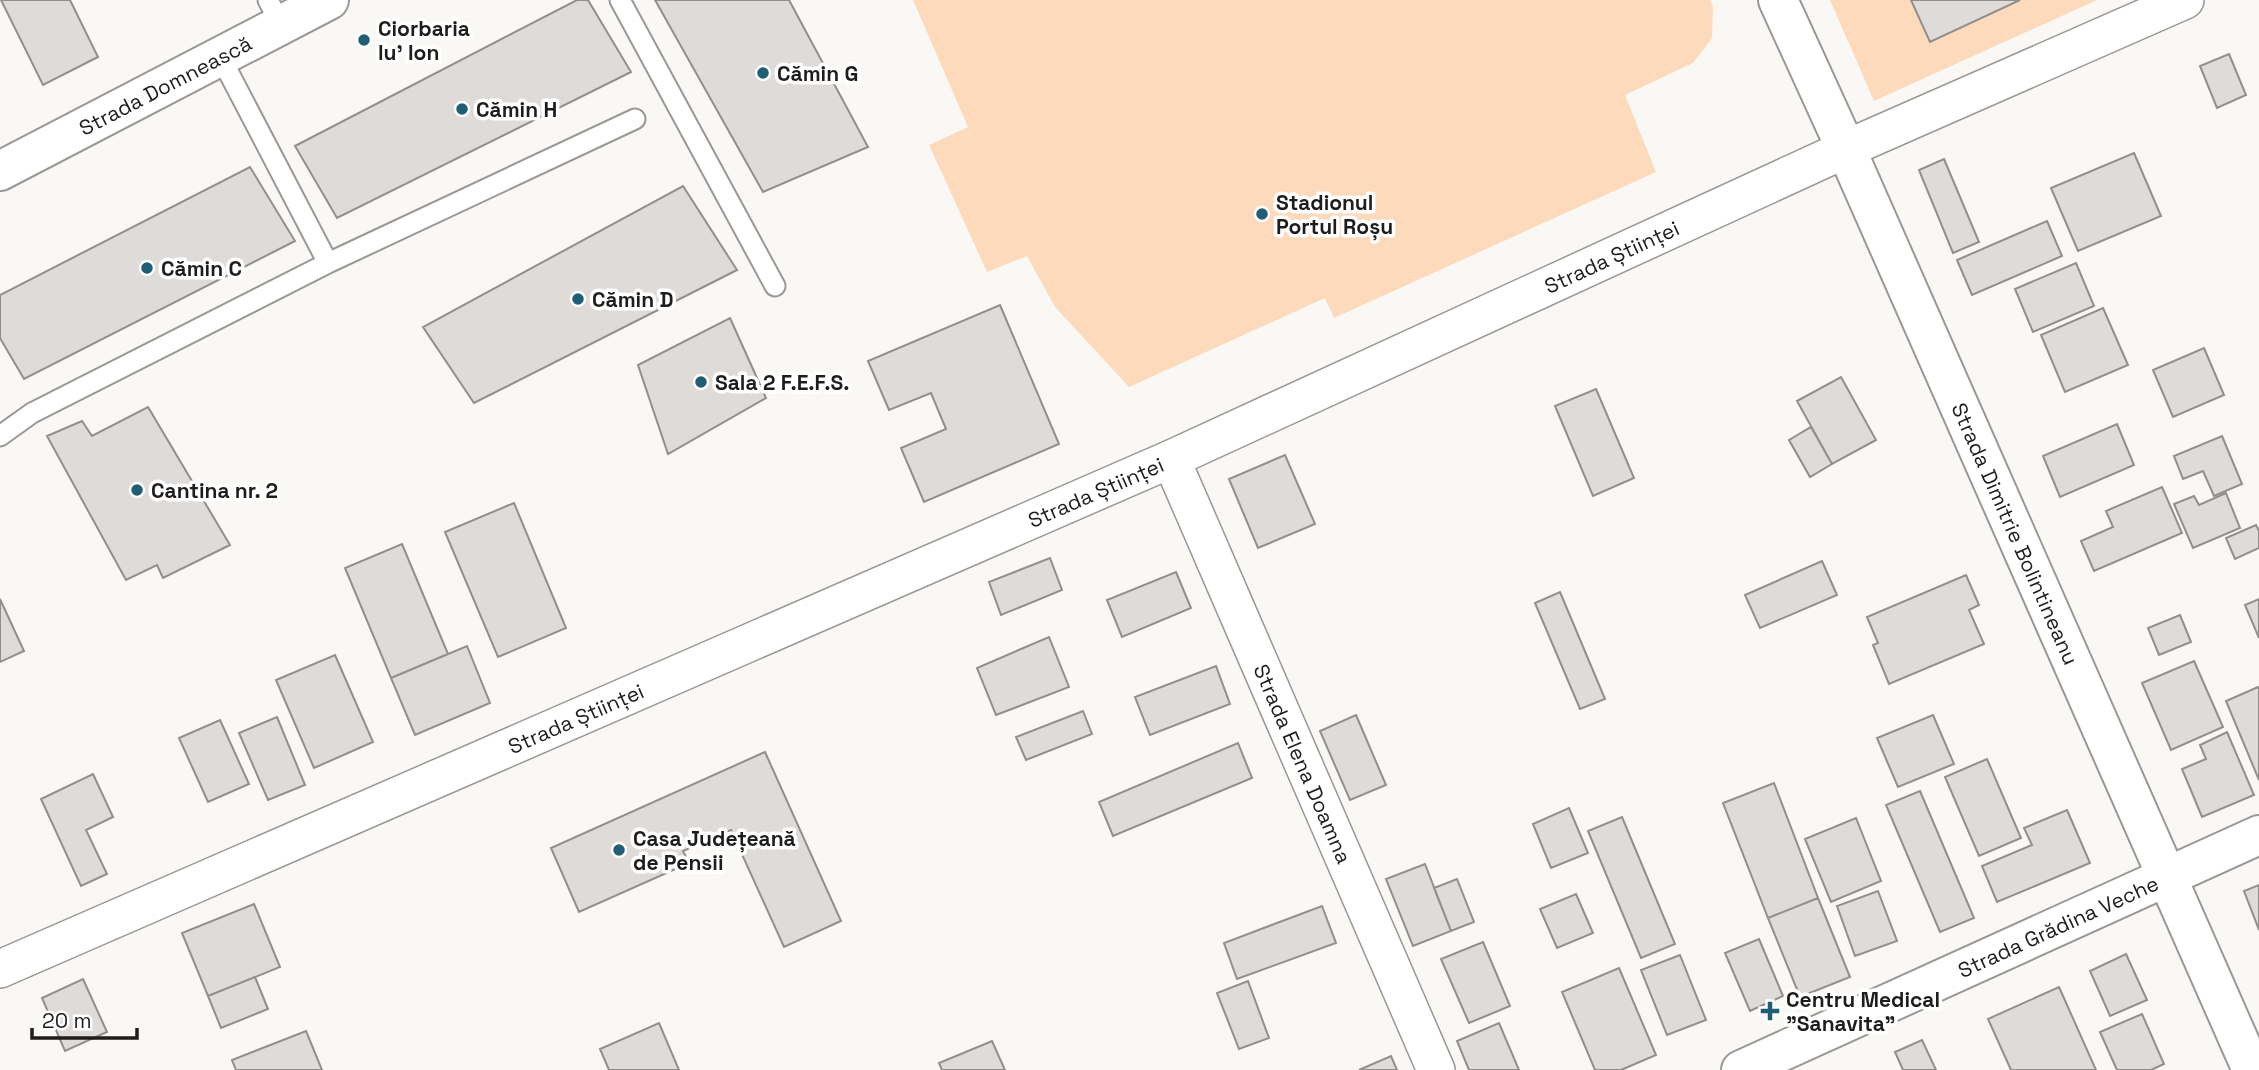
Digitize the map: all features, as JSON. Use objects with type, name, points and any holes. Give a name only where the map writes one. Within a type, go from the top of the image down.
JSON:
[{"type":"street","name":"Strada Domnească","points":[[0,171],[220,56],[275,12],[328,0]]},
{"type":"street","name":"Strada Dimitrie Bolintineanu","points":[[1778,0],[2252,1070]]},
{"type":"street","name":"Strada Științei","points":[[0,969],[1171,460],[1846,149],[2185,0]]},
{"type":"street","name":"Strada Elena Doamna","points":[[1171,460],[1436,1070]]},
{"type":"street","name":"Strada Grădina Veche","points":[[1741,1070],[2259,835]]},
{"type":"lane","points":[[620,0],[775,286]]},
{"type":"lane","points":[[220,56],[328,263]]},
{"type":"lane","points":[[0,436],[32,413],[328,263],[635,119]]},
{"type":"shaded area","name":"Stadionul Portul Roșu","points":[[913,0],[1710,0],[1713,6],[1712,38],[1693,63],[1625,95],[1656,172],[1334,318],[1325,298],[1129,387],[1055,307],[1027,256],[987,272],[929,145],[968,127]]},
{"type":"shaded area","points":[[1830,0],[2097,0],[1874,101]]},
{"type":"building","points":[[1,0],[70,0],[98,57],[43,85]]},
{"type":"building","name":"Cămin H","points":[[577,0],[588,0],[631,72],[337,218],[295,146]]},
{"type":"building","name":"Cămin G","points":[[655,0],[789,0],[868,147],[763,192]]},
{"type":"building","points":[[1911,0],[2020,0],[1930,42]]},
{"type":"building","points":[[2229,54],[2246,95],[2217,108],[2200,66]]},
{"type":"building","points":[[2134,153],[2161,216],[2078,251],[2051,188]]},
{"type":"building","points":[[1944,159],[1979,242],[1953,253],[1919,170]]},
{"type":"building","name":"Cămin C","points":[[250,167],[295,241],[24,379],[0,338],[0,295]]},
{"type":"building","name":"Cămin D","points":[[683,186],[737,270],[474,403],[423,327]]},
{"type":"building","points":[[2047,221],[2062,256],[1972,295],[1957,260]]},
{"type":"building","points":[[2076,263],[2094,306],[2033,332],[2015,289]]},
{"type":"building","points":[[1000,305],[1059,444],[924,502],[901,448],[946,429],[931,393],[889,410],[868,361]]},
{"type":"building","points":[[2103,308],[2128,365],[2065,392],[2041,335]]},
{"type":"building","name":"Sala 2 F.E.F.S.","points":[[730,318],[766,398],[668,454],[638,365]]},
{"type":"building","points":[[2204,348],[2224,395],[2173,417],[2153,370]]},
{"type":"building","points":[[1841,377],[1876,440],[1832,464],[1797,401]]},
{"type":"building","points":[[1596,389],[1634,478],[1593,496],[1555,406]]},
{"type":"building","name":"Cantina nr. 2","points":[[148,407],[230,545],[163,578],[157,565],[126,580],[47,436],[82,421],[92,436]]},
{"type":"building","points":[[2117,424],[2134,465],[2060,497],[2043,456]]},
{"type":"building","points":[[1811,427],[1832,464],[1810,477],[1789,440]]},
{"type":"building","points":[[2222,436],[2242,484],[2214,496],[2203,471],[2183,479],[2174,456]]},
{"type":"building","points":[[1285,455],[1315,524],[1258,548],[1229,479]]},
{"type":"building","points":[[2162,487],[2182,533],[2094,571],[2081,541],[2113,527],[2106,511]]},
{"type":"building","points":[[2226,493],[2240,528],[2193,548],[2174,504],[2194,496],[2199,505]]},
{"type":"building","points":[[514,503],[566,628],[498,657],[445,532]]},
{"type":"building","points":[[2256,525],[2259,531],[2259,548],[2235,559],[2226,538]]},
{"type":"building","points":[[402,544],[448,654],[391,678],[345,568]]},
{"type":"building","points":[[1050,558],[1062,590],[1001,615],[989,582]]},
{"type":"building","points":[[1822,561],[1837,595],[1760,628],[1745,595]]},
{"type":"building","points":[[1176,572],[1191,608],[1122,637],[1107,600]]},
{"type":"building","points":[[1966,575],[1979,605],[1969,610],[1984,644],[1889,684],[1873,645],[1878,643],[1867,617]]},
{"type":"building","points":[[1560,592],[1605,699],[1580,709],[1535,603]]},
{"type":"building","points":[[0,599],[24,651],[0,662]]},
{"type":"building","points":[[2259,599],[2259,638],[2245,605]]},
{"type":"building","points":[[2180,615],[2191,642],[2159,655],[2148,628]]},
{"type":"building","points":[[1049,637],[1069,687],[996,715],[977,668]]},
{"type":"building","points":[[467,646],[490,703],[415,735],[391,678]]},
{"type":"building","points":[[335,655],[373,742],[314,768],[276,680]]},
{"type":"building","points":[[2194,661],[2223,727],[2171,750],[2142,683]]},
{"type":"building","points":[[1216,666],[1230,704],[1150,735],[1135,697]]},
{"type":"building","points":[[2259,688],[2259,780],[2226,701]]},
{"type":"building","points":[[1083,711],[1092,734],[1026,760],[1016,737]]},
{"type":"building","points":[[1356,715],[1386,785],[1350,800],[1320,731]]},
{"type":"building","points":[[1933,715],[1954,764],[1898,787],[1877,738]]},
{"type":"building","points":[[277,717],[305,785],[268,800],[239,733]]},
{"type":"building","points":[[220,720],[249,784],[208,802],[179,738]]},
{"type":"building","points":[[2227,732],[2254,795],[2202,817],[2182,769],[2206,759],[2200,745]]},
{"type":"building","points":[[1238,743],[1252,778],[1113,836],[1099,802]]},
{"type":"building","name":"Casa Județeană de Pensii","points":[[765,752],[841,921],[784,947],[731,830],[683,851],[689,863],[579,912],[551,848]]},
{"type":"building","points":[[1987,759],[2021,838],[1979,856],[1945,777]]},
{"type":"building","points":[[93,774],[113,817],[86,830],[107,874],[81,886],[41,799]]},
{"type":"building","points":[[1774,783],[1818,898],[1768,918],[1723,803]]},
{"type":"building","points":[[1920,791],[1974,918],[1940,932],[1886,805]]},
{"type":"building","points":[[1569,808],[1588,853],[1551,868],[1533,824]]},
{"type":"building","points":[[2067,810],[2090,863],[1997,902],[1982,866],[2032,845],[2024,828]]},
{"type":"building","points":[[1622,817],[1675,944],[1641,958],[1588,831]]},
{"type":"building","points":[[1856,818],[1881,881],[1831,902],[1805,839]]},
{"type":"building","points":[[1425,864],[1451,931],[1413,946],[1386,879]]},
{"type":"building","points":[[1457,879],[1474,922],[1451,931],[1434,888]]},
{"type":"building","points":[[2259,885],[2259,930],[2244,891]]},
{"type":"building","points":[[1878,891],[1897,941],[1855,956],[1837,906]]},
{"type":"building","points":[[1576,894],[1593,933],[1557,948],[1540,909]]},
{"type":"building","points":[[1818,898],[1850,977],[1800,997],[1768,918]]},
{"type":"building","points":[[254,904],[280,967],[208,996],[182,933]]},
{"type":"building","points":[[1322,906],[1336,943],[1237,979],[1224,943]]},
{"type":"building","points":[[1759,939],[1783,996],[1750,1011],[1725,953]]},
{"type":"building","points":[[1483,942],[1510,1006],[1469,1023],[1441,959]]},
{"type":"building","points":[[2126,954],[2147,1000],[2110,1016],[2090,971]]},
{"type":"building","points":[[1680,955],[1706,1020],[1667,1035],[1641,970]]},
{"type":"building","points":[[1619,968],[1656,1055],[1621,1070],[1595,1070],[1562,992]]},
{"type":"building","points":[[255,977],[268,1009],[221,1028],[208,996]]},
{"type":"building","points":[[83,979],[107,1032],[65,1051],[42,998]]},
{"type":"building","points":[[1248,981],[1269,1038],[1239,1049],[1217,993]]},
{"type":"building","points":[[2059,987],[2096,1070],[2011,1070],[1988,1019]]},
{"type":"building","points":[[2142,1014],[2164,1064],[2151,1070],[2117,1070],[2100,1032]]},
{"type":"building","points":[[659,1023],[679,1070],[609,1070],[600,1049]]},
{"type":"building","points":[[1499,1023],[1519,1070],[1469,1070],[1457,1041]]},
{"type":"building","points":[[306,1031],[322,1070],[236,1070],[232,1060]]},
{"type":"building","points":[[1922,1040],[1936,1070],[1903,1070],[1895,1052]]},
{"type":"building","points":[[992,1041],[1005,1070],[942,1070],[939,1063]]},
{"type":"building","points":[[1391,1056],[1397,1070],[1359,1070]]},
{"type":"place","name":"Ciorbaria lu’ Ion","points":[[364,40]]},
{"type":"place","name":"Cămin G","points":[[763,73]]},
{"type":"place","name":"Cămin H","points":[[462,109]]},
{"type":"place","name":"Stadionul Portul Roșu","points":[[1262,214]]},
{"type":"place","name":"Cămin C","points":[[147,268]]},
{"type":"place","name":"Cămin D","points":[[578,299]]},
{"type":"place","name":"Sala 2 F.E.F.S.","points":[[701,382]]},
{"type":"place","name":"Cantina nr. 2","points":[[137,490]]},
{"type":"place","name":"Casa Județeană de Pensii","points":[[619,850]]},
{"type":"place","name":"Centru Medical \"Sanavita\"","points":[[1770,1011]]}]
